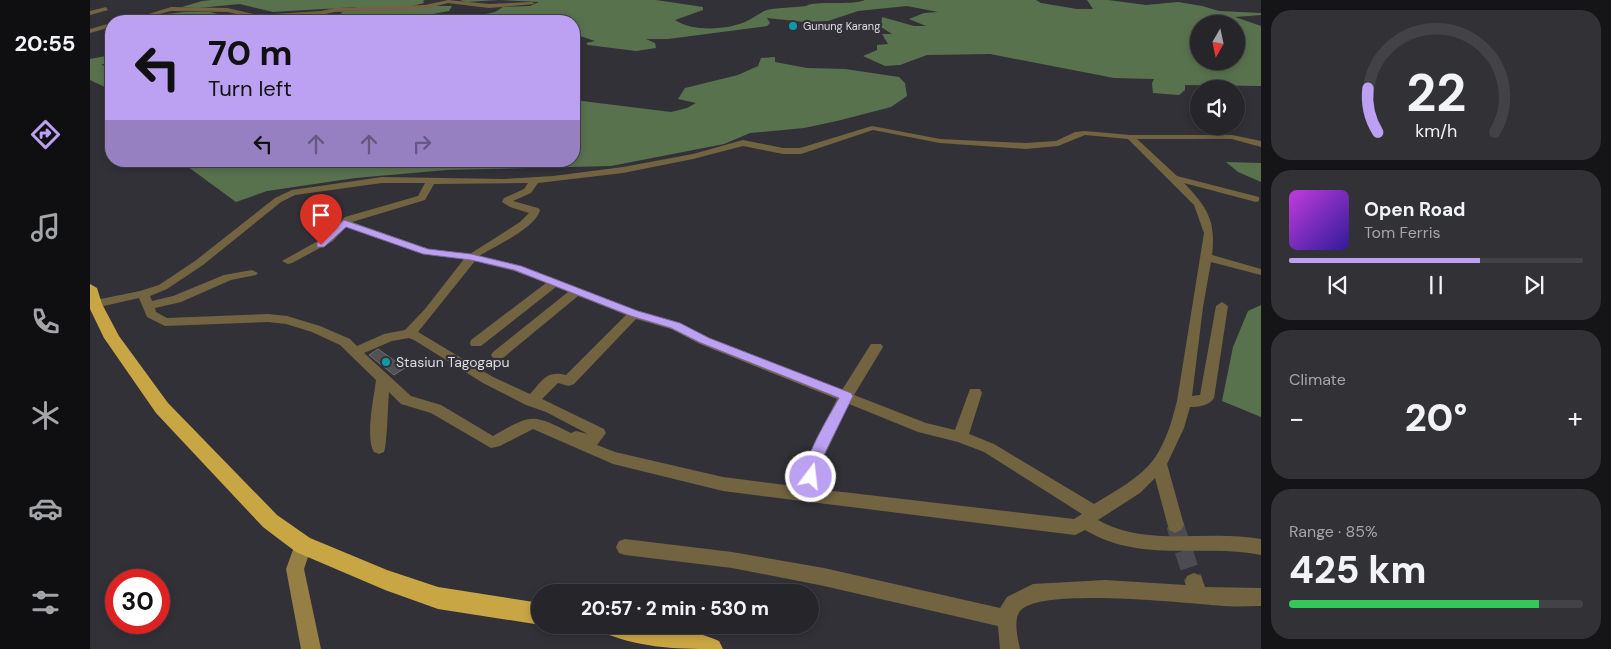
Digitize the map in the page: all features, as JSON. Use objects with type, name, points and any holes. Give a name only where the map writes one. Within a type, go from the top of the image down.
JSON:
[{"type":"highway","points":[[93,296],[112,338],[162,408],[270,521],[303,545],[385,580],[438,598],[531,613]]},
{"type":"highway","points":[[649,634],[711,649]]},
{"type":"street","points":[[300,15],[321,14],[337,10],[426,7],[452,1],[494,6],[532,4]]},
{"type":"street","points":[[145,15],[186,3]]},
{"type":"street","points":[[267,15],[305,7]]},
{"type":"street","points":[[90,13],[106,9]]},
{"type":"street","points":[[150,15],[171,9],[222,9],[249,15]]},
{"type":"street","points":[[90,29],[98,24]]},
{"type":"street","points":[[90,29],[105,27]]},
{"type":"street","points":[[105,28],[97,31],[105,32]]},
{"type":"street","points":[[145,300],[199,263],[286,195],[302,191],[382,180],[534,181],[623,170],[693,156],[743,143],[795,152],[868,129],[890,130],[940,141],[1026,146],[1058,143],[1082,133],[1130,138],[1215,136],[1240,138],[1261,144]]},
{"type":"street","points":[[145,300],[154,317],[172,322],[250,317],[287,320],[325,332],[345,342],[406,400],[436,409],[491,442],[495,442],[528,424],[542,425],[613,458],[723,484],[1075,527],[1134,488],[1159,464],[1177,428],[1184,401],[1209,233],[1202,211],[1195,199],[1130,138]]},
{"type":"street","points":[[1174,178],[1256,199]]},
{"type":"street","points":[[288,261],[325,242],[351,218],[422,198],[431,180]]},
{"type":"street","points":[[409,334],[429,312],[471,257],[484,247],[530,220],[535,210],[513,205],[507,202],[507,200],[528,191],[534,181]]},
{"type":"street","points":[[344,223],[427,252],[471,257],[518,268],[634,314],[676,326],[705,341],[922,428],[960,438],[1001,454],[1075,499],[1103,532],[1155,544],[1232,543],[1261,547]]},
{"type":"street","points":[[1205,257],[1261,272]]},
{"type":"street","points":[[93,296],[145,300],[177,299],[228,277],[252,273]]},
{"type":"street","points":[[476,343],[555,282]]},
{"type":"street","points":[[498,355],[577,291]]},
{"type":"street","points":[[1184,401],[1198,402],[1207,398],[1222,306]]},
{"type":"street","points":[[532,401],[555,377],[569,382],[634,314]]},
{"type":"street","points":[[354,352],[389,337],[409,334],[419,337],[488,380],[551,408],[599,434],[591,441],[552,430]]},
{"type":"street","points":[[808,495],[815,459],[846,396],[876,347]]},
{"type":"street","points":[[379,448],[378,431],[383,380]]},
{"type":"street","points":[[960,438],[976,393]]},
{"type":"street","points":[[1159,464],[1175,525]]},
{"type":"street","points":[[303,545],[295,570],[311,649]]},
{"type":"street","points":[[625,547],[732,560],[824,577],[1007,619]]},
{"type":"street","points":[[1010,649],[1008,612],[1014,603],[1033,592],[1104,589],[1196,589],[1261,597]]},
{"type":"green space","points":[[425,0],[423,1],[424,3],[412,6],[452,6],[449,11],[433,14],[390,15],[345,15],[340,13],[357,7],[273,12],[240,4],[198,8],[182,7],[202,1]]},
{"type":"green space","points":[[460,0],[499,0],[466,2]]},
{"type":"green space","points":[[499,0],[656,0],[703,7],[703,10],[675,20],[682,24],[701,28],[721,28],[750,20],[764,11],[772,9],[801,7],[817,3],[851,3],[865,0],[1036,0],[1041,3],[1077,9],[1093,9],[1087,0],[1108,0],[1146,5],[1178,2],[1219,11],[1261,13],[1261,15],[1245,16],[1190,15],[1190,70],[1245,70],[1245,20],[1261,26],[1261,86],[1245,86],[1245,80],[1190,80],[1190,85],[1185,85],[1185,90],[1179,95],[1153,93],[1152,83],[1154,79],[1114,78],[990,54],[927,55],[900,65],[885,66],[863,56],[877,50],[877,45],[888,44],[882,34],[892,34],[881,27],[882,17],[914,26],[926,26],[909,19],[924,13],[938,12],[907,6],[858,11],[828,21],[805,22],[767,18],[770,23],[767,26],[668,39],[646,39],[655,43],[656,48],[636,51],[588,45],[586,43],[595,41],[580,36],[580,15],[481,15],[495,12],[503,7],[530,6],[539,2]]},
{"type":"green space","points":[[210,12],[222,15],[158,15]]},
{"type":"green space","points":[[105,56],[105,63],[101,65],[105,66],[105,87],[90,80],[90,59]]},
{"type":"green space","points":[[775,57],[775,62],[807,68],[845,69],[899,77],[905,83],[907,96],[891,107],[837,121],[804,128],[750,133],[724,144],[611,166],[580,167],[580,101],[671,112],[687,108],[696,103],[678,99],[685,88],[738,75],[758,66],[761,58]]},
{"type":"green space","points":[[1226,162],[1261,163],[1261,182],[1238,172]]},
{"type":"green space","points":[[188,167],[570,167],[447,170],[355,178],[267,191],[236,202]]},
{"type":"green space","points":[[1261,305],[1261,417],[1222,401],[1233,347],[1248,311]]},
{"type":"building","name":"Stasiun Tagogapu","points":[[378,349],[405,368],[394,375],[369,355]]},
{"type":"tunnel","points":[[1175,525],[1194,582]]},
{"type":"place","name":"Gunung Karang","points":[[793,26]]},
{"type":"place","name":"Stasiun Tagogapu","points":[[386,362]]},
{"type":"route","points":[[321,245],[336,233],[344,223],[392,238],[427,252],[471,257],[518,268],[634,314],[676,326],[705,341],[846,396],[815,459],[811,477]]}]
